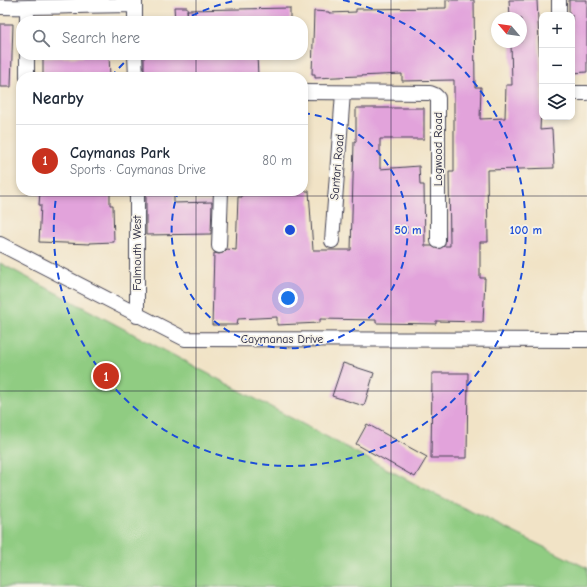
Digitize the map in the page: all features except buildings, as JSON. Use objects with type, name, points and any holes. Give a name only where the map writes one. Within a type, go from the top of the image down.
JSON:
[{"type":"street","points":[[559,0],[559,12]]},
{"type":"street","points":[[0,7],[27,14],[97,5],[135,3],[135,16]]},
{"type":"street","points":[[27,60],[27,72]]},
{"type":"street","points":[[136,60],[136,72]]},
{"type":"street","name":"Logwood Road","points":[[308,92],[430,93],[438,98],[438,241]]},
{"type":"street","name":"Santari Road","points":[[332,242],[343,93]]},
{"type":"street","points":[[575,93],[587,93]]},
{"type":"street","name":"Falmouth West","points":[[136,196],[137,316]]},
{"type":"street","points":[[219,246],[221,196]]},
{"type":"street","name":"Caymanas Drive","points":[[0,244],[137,316],[185,339],[587,340]]},
{"type":"green space","points":[[0,263],[423,488],[587,568],[587,587],[0,587]]},
{"type":"place","name":"Caymanas Park","points":[[106,376]]}]
